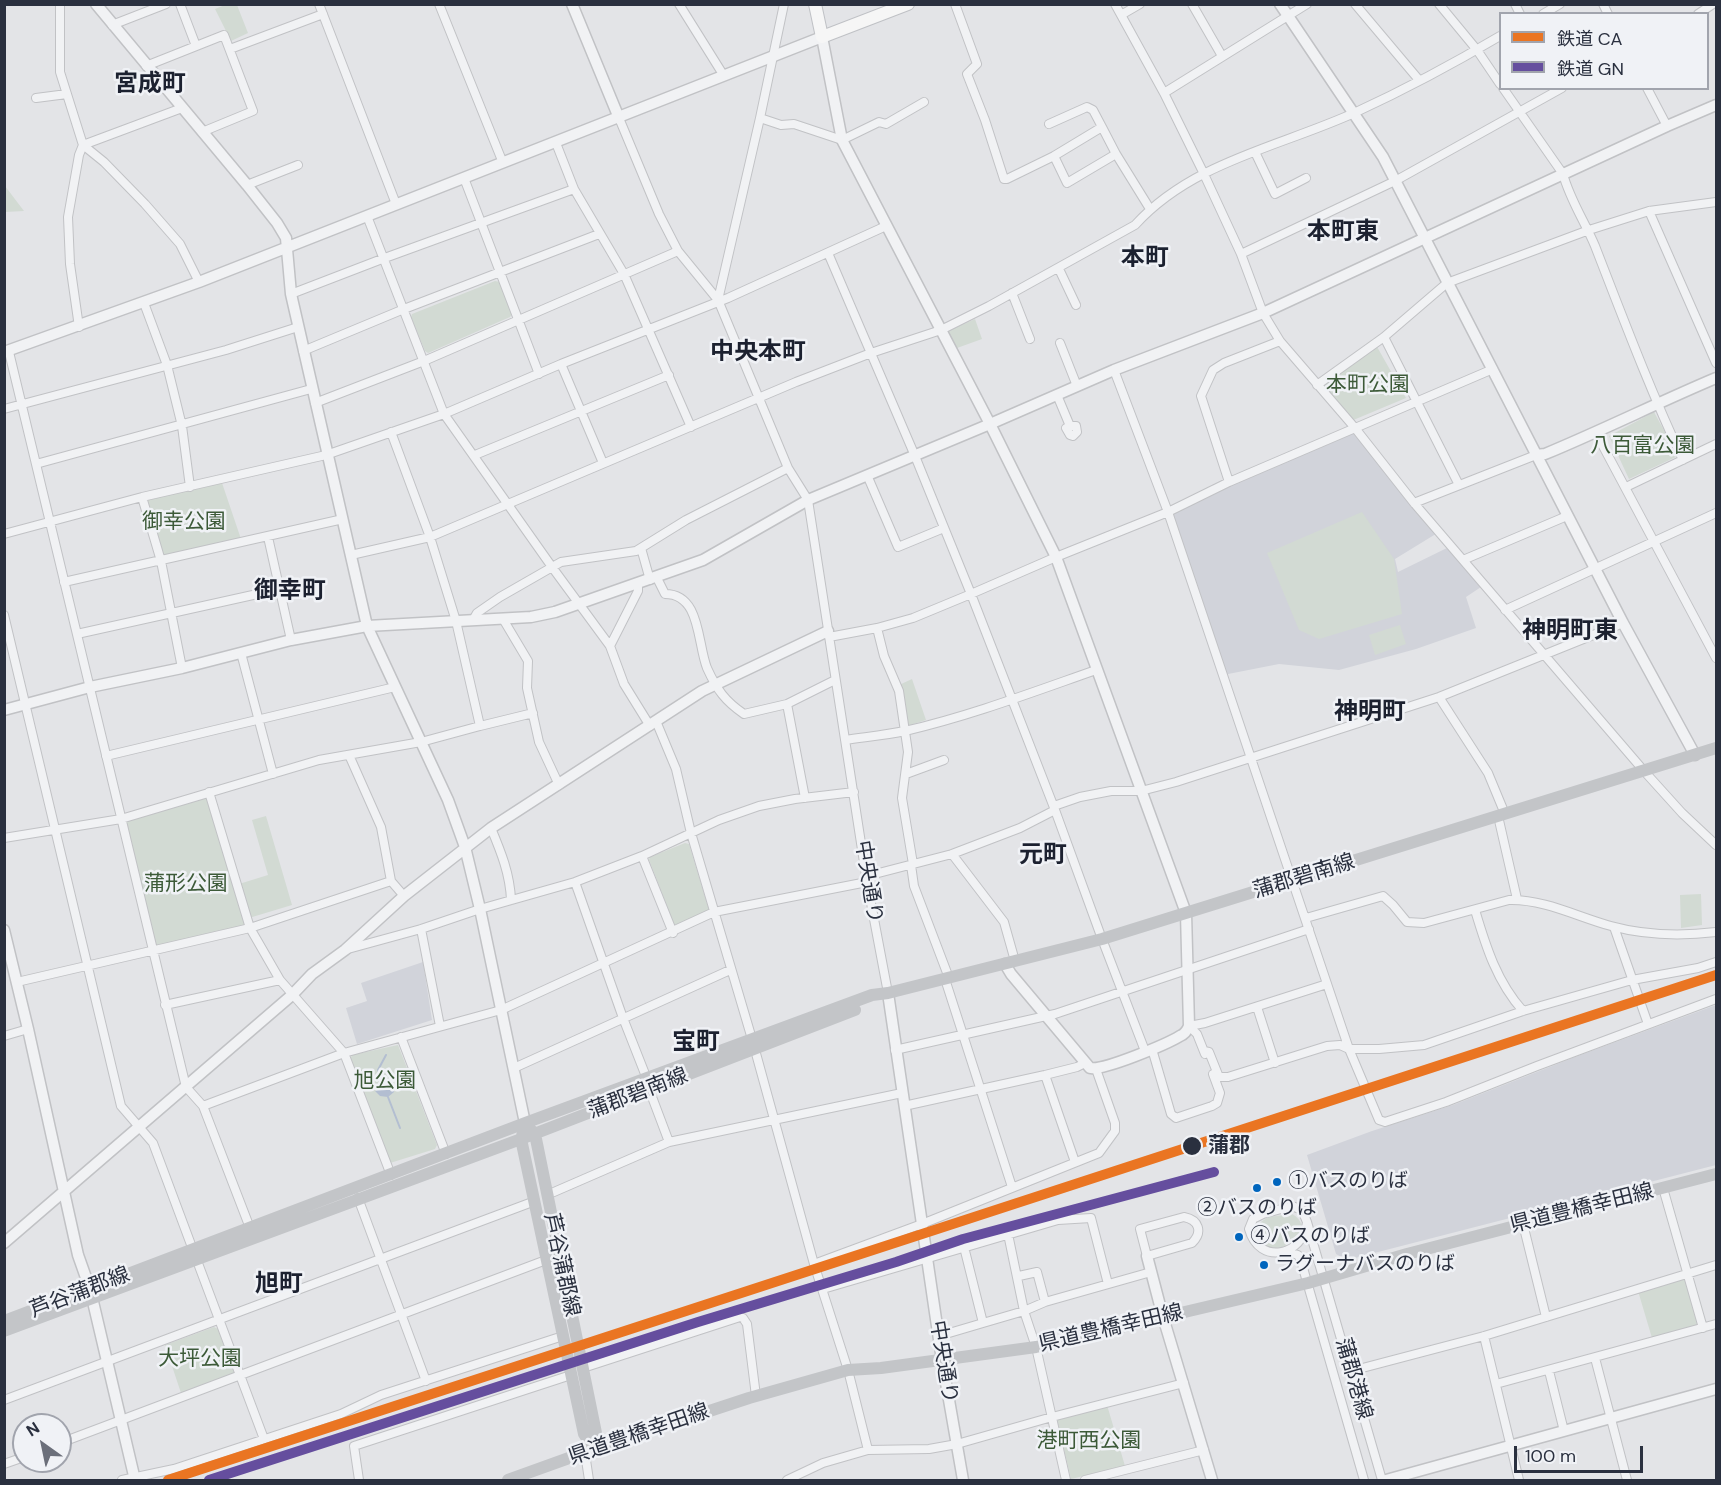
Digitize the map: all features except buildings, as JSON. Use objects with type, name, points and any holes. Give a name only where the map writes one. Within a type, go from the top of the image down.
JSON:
[{"type":"main road","points":[[815,4],[822,37],[908,4]]},
{"type":"main road","name":"蒲郡碧南線","points":[[521,1139],[648,1084],[874,1002],[888,993],[1102,939],[1716,748]]},
{"type":"main road","name":"蒲郡碧南線","points":[[525,1123],[648,1084]]},
{"type":"main road","points":[[525,1123],[535,1134]]},
{"type":"main road","name":"芦谷蒲郡線","points":[[195,1254],[250,1228],[525,1123]]},
{"type":"main road","name":"芦谷蒲郡線","points":[[525,1123],[521,1139],[546,1260],[584,1434],[594,1449]]},
{"type":"main road","name":"芦谷蒲郡線","points":[[535,1134],[596,1433],[594,1449]]},
{"type":"main road","name":"芦谷蒲郡線","points":[[4,1331],[90,1294],[195,1254],[521,1139]]},
{"type":"main road","name":"県道豊橋幸田線","points":[[508,1480],[756,1396],[848,1370],[1036,1347],[1308,1283],[1407,1254],[1716,1174]]},
{"type":"main road","name":"芦谷蒲郡線","points":[[4,1321],[90,1294]]},
{"type":"street","points":[[60,4],[60,72],[83,145],[104,162],[146,204],[180,244],[199,282]]},
{"type":"street","points":[[96,4],[247,186],[277,223],[286,238],[291,294],[326,455],[367,626],[448,800],[465,847],[525,1123]]},
{"type":"street","points":[[112,25],[165,4]]},
{"type":"street","points":[[180,4],[196,46]]},
{"type":"street","points":[[319,4],[396,204]]},
{"type":"street","points":[[439,4],[503,163]]},
{"type":"street","points":[[572,4],[618,118]]},
{"type":"street","points":[[679,4],[724,76]]},
{"type":"street","points":[[718,300],[784,4]]},
{"type":"street","points":[[955,4],[976,64],[967,74],[1004,179],[1054,156],[1102,127]]},
{"type":"street","points":[[1114,4],[1164,93],[1203,172],[1241,254],[1263,313],[1280,341],[1355,428],[1414,503],[1644,771],[1682,813],[1716,845]]},
{"type":"street","points":[[1121,15],[1140,4]]},
{"type":"street","points":[[1192,4],[1222,56]]},
{"type":"street","points":[[1280,4],[1374,142],[1567,516],[1695,754]]},
{"type":"street","points":[[1164,93],[1307,4]]},
{"type":"street","points":[[1355,4],[1419,80]]},
{"type":"street","points":[[1439,4],[1477,50],[1499,83]]},
{"type":"street","points":[[1546,12],[1560,4]]},
{"type":"street","points":[[230,50],[323,14]]},
{"type":"street","points":[[146,66],[224,35],[253,111],[202,132]]},
{"type":"street","points":[[250,1228],[203,1106],[186,1087],[22,404],[7,352],[199,282],[822,37],[843,140],[1056,557],[1186,913],[1189,1026],[1187,1032],[1149,1050],[1096,1069],[1090,1068],[1011,974],[1004,922],[952,854]]},
{"type":"street","points":[[351,555],[430,537],[759,398],[871,353],[941,330],[1059,269],[1135,225],[1150,209],[1203,172],[1353,113],[1499,37]]},
{"type":"street","points":[[1504,90],[1563,174],[1567,188],[1588,230],[1656,404],[1683,460]]},
{"type":"street","points":[[1241,254],[1395,181],[1558,90]]},
{"type":"street","points":[[1648,90],[1666,126]]},
{"type":"street","points":[[36,98],[67,94]]},
{"type":"street","points":[[760,118],[781,125],[794,124],[843,140],[879,122],[886,124],[924,102]]},
{"type":"street","points":[[4,710],[90,687],[182,668],[291,640],[367,626],[531,617],[638,585],[719,552],[808,500],[1114,370],[1263,313],[1716,105]]},
{"type":"street","points":[[1050,124],[1077,110],[1087,107],[1092,110],[1150,209]]},
{"type":"street","points":[[79,327],[70,264],[68,217],[79,155],[83,145],[182,108]]},
{"type":"street","name":"中央通り","points":[[618,118],[659,214],[678,251],[718,300],[788,468],[808,500],[867,879],[888,993],[942,1360],[963,1480]]},
{"type":"street","points":[[556,143],[574,189],[624,274],[692,427]]},
{"type":"street","points":[[1256,152],[1275,194],[1306,178]]},
{"type":"street","points":[[1054,156],[1067,183],[1116,154]]},
{"type":"street","points":[[247,186],[298,165]]},
{"type":"street","points":[[464,178],[539,374]]},
{"type":"street","points":[[291,294],[574,189]]},
{"type":"street","points":[[1317,385],[1384,337],[1447,283],[1588,230],[1649,211],[1716,202]]},
{"type":"street","points":[[1649,211],[1716,363]]},
{"type":"street","points":[[367,216],[444,414],[610,646],[624,684],[653,724],[672,756],[691,833],[814,1264],[848,1370],[868,1450]]},
{"type":"street","points":[[4,534],[142,497],[326,455],[444,414],[649,328],[728,298],[886,226]]},
{"type":"street","points":[[303,351],[404,309],[599,234]]},
{"type":"street","points":[[315,403],[424,361],[678,251]]},
{"type":"street","points":[[828,253],[971,594],[1055,808],[1122,992],[1149,1050],[1171,1114],[1176,1118],[1212,1106],[1220,1093],[1197,1034],[1189,1026]]},
{"type":"street","points":[[1059,269],[1076,305]]},
{"type":"street","points":[[1012,293],[1030,339]]},
{"type":"street","points":[[144,303],[167,365],[182,426],[190,487]]},
{"type":"street","points":[[4,409],[226,350],[298,327]]},
{"type":"street","points":[[1384,337],[1459,485]]},
{"type":"street","points":[[1230,482],[1201,396],[1213,370],[1224,363],[1280,341]]},
{"type":"street","points":[[1060,343],[1077,386]]},
{"type":"street","points":[[561,364],[603,463]]},
{"type":"street","points":[[4,1243],[292,995],[312,974],[345,950],[404,896],[465,847],[716,684],[828,634],[877,628],[913,618],[1168,512],[1230,482],[1493,369]]},
{"type":"street","points":[[1114,370],[1168,512],[1349,1049],[1378,1118],[1385,1122],[1446,1102],[1716,999]]},
{"type":"street","points":[[475,455],[669,375]]},
{"type":"street","points":[[1414,503],[1596,433],[1716,378]]},
{"type":"street","points":[[36,464],[311,389]]},
{"type":"street","points":[[1057,395],[1070,426]]},
{"type":"street","points":[[391,432],[430,537],[456,621],[480,726]]},
{"type":"street","points":[[1596,433],[1716,658]]},
{"type":"street","points":[[1626,487],[1716,444]]},
{"type":"street","points":[[473,620],[477,613],[500,597],[561,562],[636,551],[686,520],[788,468]]},
{"type":"street","points":[[867,475],[898,547],[944,528]]},
{"type":"street","points":[[142,497],[160,561],[182,668]]},
{"type":"street","points":[[1505,610],[1716,513]]},
{"type":"street","points":[[1463,560],[1567,516]]},
{"type":"street","points":[[64,582],[343,519]]},
{"type":"street","points":[[268,537],[291,640]]},
{"type":"street","points":[[641,548],[653,579],[665,594],[676,594],[690,606],[706,665],[727,702],[744,714],[787,704],[835,680]]},
{"type":"street","points":[[610,646],[638,591],[638,585]]},
{"type":"street","points":[[77,634],[280,589]]},
{"type":"street","points":[[4,615],[121,1106],[153,1143],[264,1439]]},
{"type":"street","points":[[503,619],[528,661],[527,688],[539,742],[559,785]]},
{"type":"street","points":[[203,1106],[344,1053],[501,1010],[673,933],[714,912],[867,879],[952,854],[1020,828],[1080,796],[1110,791],[1141,791],[1252,758],[1439,697],[1623,622]]},
{"type":"street","points":[[877,628],[884,656],[899,692],[908,752],[902,798],[914,886],[947,978],[1012,1187]]},
{"type":"street","points":[[241,653],[273,774]]},
{"type":"street","points":[[845,740],[904,731],[1012,699],[1096,670]]},
{"type":"street","points":[[106,756],[395,687]]},
{"type":"street","points":[[1439,697],[1488,773],[1501,815],[1517,899]]},
{"type":"street","points":[[787,704],[804,798]]},
{"type":"street","points":[[4,838],[121,819],[319,760],[421,742],[533,713]]},
{"type":"street","points":[[349,755],[381,828],[391,881],[404,896]]},
{"type":"street","points":[[906,774],[944,760]]},
{"type":"street","points":[[209,792],[250,928],[280,980],[344,1053],[391,1175]]},
{"type":"street","points":[[345,950],[575,882],[642,856],[719,820],[759,806],[854,792]]},
{"type":"street","points":[[491,828],[507,867],[512,900]]},
{"type":"street","points":[[642,856],[673,933]]},
{"type":"street","points":[[17,982],[250,928],[391,881]]},
{"type":"street","points":[[575,882],[669,1142]]},
{"type":"street","points":[[1306,918],[1383,896],[1407,922],[1424,923],[1517,899],[1539,903],[1614,927],[1671,934],[1716,932]]},
{"type":"street","points":[[1475,910],[1487,951],[1511,998],[1523,1011]]},
{"type":"street","points":[[1614,927],[1648,1024]]},
{"type":"street","points":[[421,929],[440,1026]]},
{"type":"street","points":[[895,1050],[1046,1017],[1310,929]]},
{"type":"street","points":[[4,930],[78,1255],[90,1294],[134,1479]]},
{"type":"street","points":[[1204,1051],[1209,1052],[1219,1077],[1228,1077],[1327,1046],[1340,1045],[1349,1049],[1424,1045],[1523,1011],[1632,980],[1698,968],[1716,962]]},
{"type":"street","points":[[514,1068],[730,970]]},
{"type":"street","points":[[165,1005],[280,980]]},
{"type":"street","points":[[1189,1026],[1327,984]]},
{"type":"street","points":[[1257,1007],[1275,1063]]},
{"type":"street","points":[[4,1036],[28,1029]]},
{"type":"street","points":[[401,1037],[446,1154]]},
{"type":"street","points":[[904,1106],[1045,1075],[1085,1063]]},
{"type":"street","points":[[814,1264],[1100,1153],[1115,1131],[1115,1123],[1096,1069]]},
{"type":"street","points":[[1045,1075],[1075,1162]]},
{"type":"street","points":[[547,1195],[669,1142],[902,1093]]},
{"type":"street","points":[[1664,1188],[1703,1328]]},
{"type":"street","points":[[358,1198],[426,1381]]},
{"type":"street","points":[[4,1401],[535,1201]]},
{"type":"street","points":[[1296,1206],[1303,1212],[1307,1222],[1300,1240],[1295,1246],[1285,1251],[1270,1252],[1256,1246],[1249,1229],[1253,1219],[1263,1214],[1296,1206]]},
{"type":"street","points":[[1147,1256],[1192,1243],[1198,1238],[1197,1224],[1192,1219],[1184,1217],[1140,1229],[1151,1272],[1163,1317],[1212,1480]]},
{"type":"street","points":[[823,1289],[1058,1220],[1091,1218],[1108,1284]]},
{"type":"street","name":"蒲郡港線","points":[[1307,1222],[1384,1480]]},
{"type":"street","points":[[1523,1224],[1546,1317]]},
{"type":"street","points":[[1008,1234],[1024,1311],[1036,1347],[1066,1480]]},
{"type":"street","points":[[964,1247],[983,1323]]},
{"type":"street","name":"蒲郡港線","points":[[1285,1251],[1298,1255],[1308,1283],[1364,1480]]},
{"type":"street","points":[[72,1439],[546,1260]]},
{"type":"street","points":[[1351,1371],[1484,1336],[1716,1265]]},
{"type":"street","points":[[1018,1276],[1036,1272],[1045,1302]]},
{"type":"street","points":[[939,1336],[1024,1311],[1045,1302],[1151,1272]]},
{"type":"street","points":[[583,1368],[666,1339],[740,1317],[747,1324],[756,1396]]},
{"type":"street","points":[[1496,1384],[1716,1324]]},
{"type":"street","points":[[122,1480],[174,1469],[341,1414],[381,1395],[563,1336]]},
{"type":"street","points":[[1484,1336],[1519,1480]]},
{"type":"street","points":[[1595,1358],[1627,1480]]},
{"type":"street","points":[[1549,1371],[1564,1431]]},
{"type":"street","points":[[359,1480],[354,1446],[571,1375]]},
{"type":"street","points":[[787,1480],[823,1462],[868,1450],[929,1449],[957,1444],[1184,1383]]},
{"type":"street","points":[[1384,1480],[1716,1389]]},
{"type":"street","points":[[589,1480],[586,1460],[594,1449]]},
{"type":"street","points":[[1085,1480],[1204,1450]]},
{"type":"shaded area","points":[[1355,428],[1439,532],[1395,559],[1398,572],[1451,546],[1484,585],[1466,597],[1476,628],[1416,649],[1339,670],[1279,664],[1223,675],[1168,512]]},
{"type":"shaded area","points":[[423,962],[432,1020],[357,1044],[346,1008],[367,1001],[361,983]]},
{"type":"shaded area","points":[[1716,1005],[1716,1165],[1347,1260],[1336,1254],[1307,1155],[1453,1105]]},
{"type":"green space","points":[[225,5],[237,5],[248,33],[231,41],[215,9]]},
{"type":"green space","points":[[5,186],[24,211],[5,212]]},
{"type":"green space","points":[[495,281],[500,282],[512,314],[510,317],[428,353],[425,351],[411,317],[412,314]]},
{"type":"green space","points":[[975,319],[982,339],[957,348],[948,331]]},
{"type":"green space","name":"本町公園","points":[[1376,345],[1406,398],[1351,421],[1321,387]]},
{"type":"green space","name":"八百富公園","points":[[1654,412],[1678,456],[1629,479],[1609,436]]},
{"type":"green space","name":"御幸公園","points":[[221,480],[242,542],[161,561],[142,497]]},
{"type":"green space","points":[[1362,512],[1394,559],[1402,614],[1319,639],[1299,630],[1267,553]]},
{"type":"green space","points":[[1400,625],[1406,644],[1375,655],[1369,635]]},
{"type":"green space","points":[[912,679],[926,720],[901,728],[899,685]]},
{"type":"green space","name":"蒲形公園","points":[[209,792],[250,928],[152,951],[121,819]]},
{"type":"green space","points":[[266,816],[292,905],[249,918],[239,884],[268,875],[252,820]]},
{"type":"green space","points":[[685,843],[689,844],[709,910],[678,925],[674,924],[649,860],[650,857]]},
{"type":"green space","points":[[1701,894],[1702,925],[1681,928],[1680,895]]},
{"type":"green space","name":"旭公園","points":[[398,1045],[437,1145],[435,1149],[390,1163],[350,1060],[352,1055]]},
{"type":"green space","points":[[1292,1214],[1300,1221],[1301,1229],[1298,1237],[1282,1247],[1272,1248],[1263,1244],[1256,1234],[1258,1224],[1268,1217]]},
{"type":"green space","points":[[1685,1278],[1699,1322],[1696,1327],[1652,1338],[1638,1291]]},
{"type":"green space","name":"大坪公園","points":[[214,1327],[218,1329],[237,1372],[181,1393],[165,1345]]},
{"type":"green space","name":"港町西公園","points":[[1107,1405],[1125,1466],[1071,1479],[1057,1420]]},
{"type":"water","points":[[394,1084],[394,1092],[388,1097],[380,1096],[375,1091]]},
{"type":"waterway","points":[[380,1075],[378,1070],[386,1055]]},
{"type":"waterway","points":[[388,1097],[400,1128]]},
{"type":"rail line","name":"CA","points":[[168,1480],[1716,975]]},
{"type":"rail line","name":"GN","points":[[209,1480],[963,1239],[1214,1172]]},
{"type":"place","name":"蒲郡","points":[[1192,1146]]},
{"type":"place","name":"①バスのりば","points":[[1277,1182]]},
{"type":"place","name":"②バスのりば","points":[[1257,1188]]},
{"type":"place","name":"④バスのりば","points":[[1239,1237]]},
{"type":"place","name":"ラグーナバスのりば","points":[[1264,1265]]},
{"type":"district","name":"宮成町","points":[[150,85]]},
{"type":"district","name":"本町東","points":[[1343,233]]},
{"type":"district","name":"本町","points":[[1145,259]]},
{"type":"district","name":"中央本町","points":[[758,353]]},
{"type":"district","name":"御幸町","points":[[290,592]]},
{"type":"district","name":"神明町東","points":[[1570,632]]},
{"type":"district","name":"神明町","points":[[1370,713]]},
{"type":"district","name":"元町","points":[[1043,856]]},
{"type":"district","name":"宝町","points":[[696,1043]]},
{"type":"district","name":"旭町","points":[[279,1285]]}]
